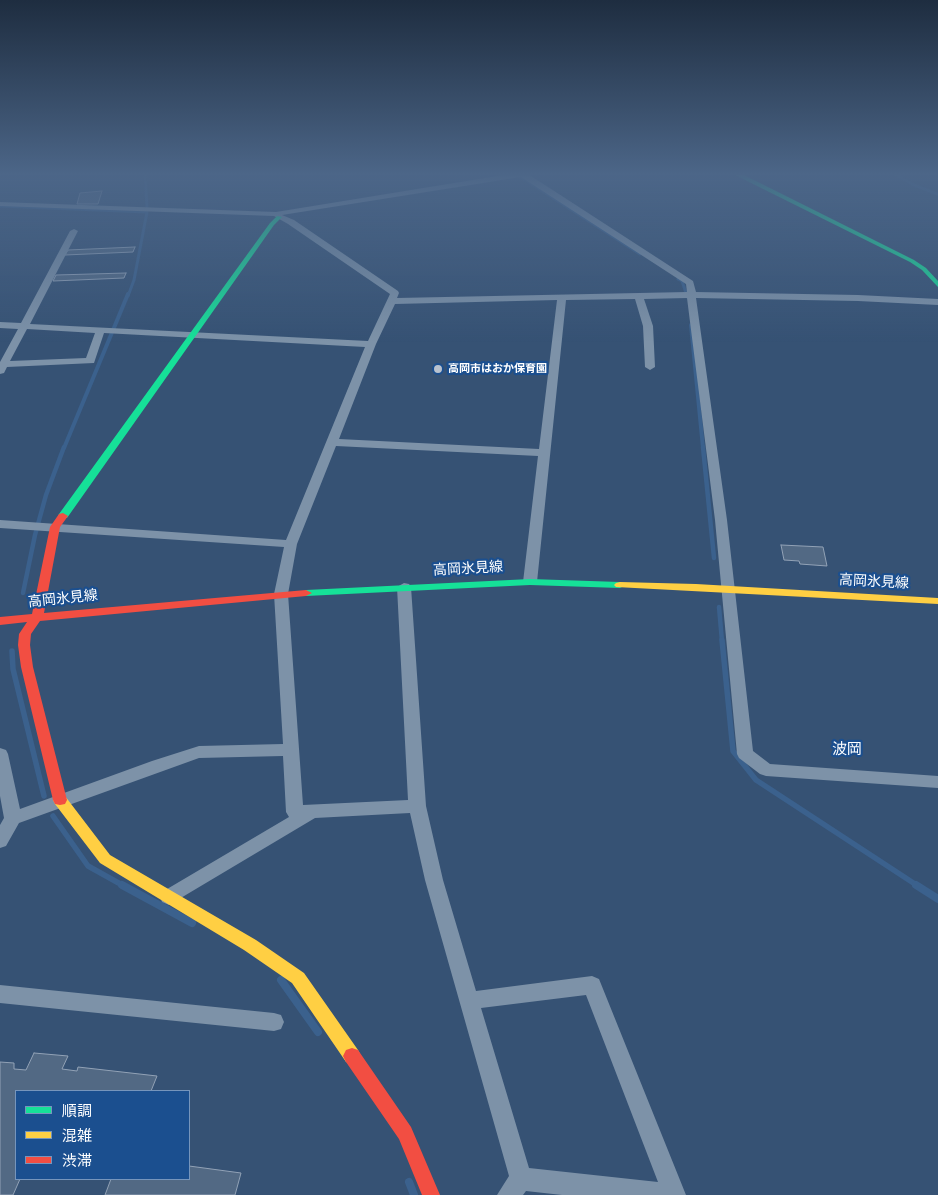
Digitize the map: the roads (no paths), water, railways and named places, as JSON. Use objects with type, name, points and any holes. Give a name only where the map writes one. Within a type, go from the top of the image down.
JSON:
[{"type":"street","points":[[268,230],[194,335],[50,527],[38,616],[25,634],[27,667],[60,800],[105,859],[250,945],[298,978],[405,1133],[431,1195]]},
{"type":"street","points":[[302,230],[395,293],[371,344],[291,544],[281,594],[295,812],[417,806]]},
{"type":"street","points":[[607,230],[690,283],[745,754],[766,770],[938,782]]},
{"type":"street","points":[[849,230],[912,261],[924,269],[938,285]]},
{"type":"street","points":[[2,367],[74,231]]},
{"type":"street","points":[[390,301],[692,295],[858,298],[938,302]]},
{"type":"street","points":[[639,297],[648,326],[650,367]]},
{"type":"street","points":[[530,582],[562,298]]},
{"type":"street","points":[[0,325],[371,344]]},
{"type":"street","points":[[2,367],[90,361],[102,331]]},
{"type":"street","points":[[332,442],[545,453]]},
{"type":"street","points":[[0,524],[291,544]]},
{"type":"street","name":"高岡氷見線","points":[[0,620],[281,594],[530,582],[727,588],[938,601]]},
{"type":"street","points":[[404,587],[417,806],[434,880],[469,1001],[515,1187],[667,1195]]},
{"type":"street","points":[[0,841],[13,818],[199,752],[291,750]]},
{"type":"street","points":[[0,754],[13,818]]},
{"type":"street","points":[[169,897],[312,812]]},
{"type":"street","points":[[469,1001],[592,984],[674,1195]]},
{"type":"street","points":[[0,994],[274,1022]]},
{"type":"waterway","points":[[128,296],[134,280],[144,230]]},
{"type":"waterway","points":[[602,230],[640,254]]},
{"type":"waterway","points":[[678,279],[682,281],[687,296]]},
{"type":"waterway","points":[[64,448],[128,294]]},
{"type":"waterway","points":[[691,325],[703,448]]},
{"type":"waterway","points":[[23,593],[35,535],[46,495],[64,447]]},
{"type":"waterway","points":[[703,447],[714,558]]},
{"type":"waterway","points":[[719,607],[722,641]]},
{"type":"waterway","points":[[722,640],[733,751],[756,780],[918,886]]},
{"type":"waterway","points":[[12,651],[13,669],[44,796]]},
{"type":"waterway","points":[[53,816],[88,866],[124,886]]},
{"type":"waterway","points":[[122,885],[192,923]]},
{"type":"waterway","points":[[916,885],[938,899]]},
{"type":"waterway","points":[[281,980],[318,1032]]},
{"type":"waterway","points":[[409,1182],[414,1195]]},
{"type":"place","name":"高岡市はおか保育園","points":[[438,369]]},
{"type":"district","name":"波岡","points":[[847,750]]}]
